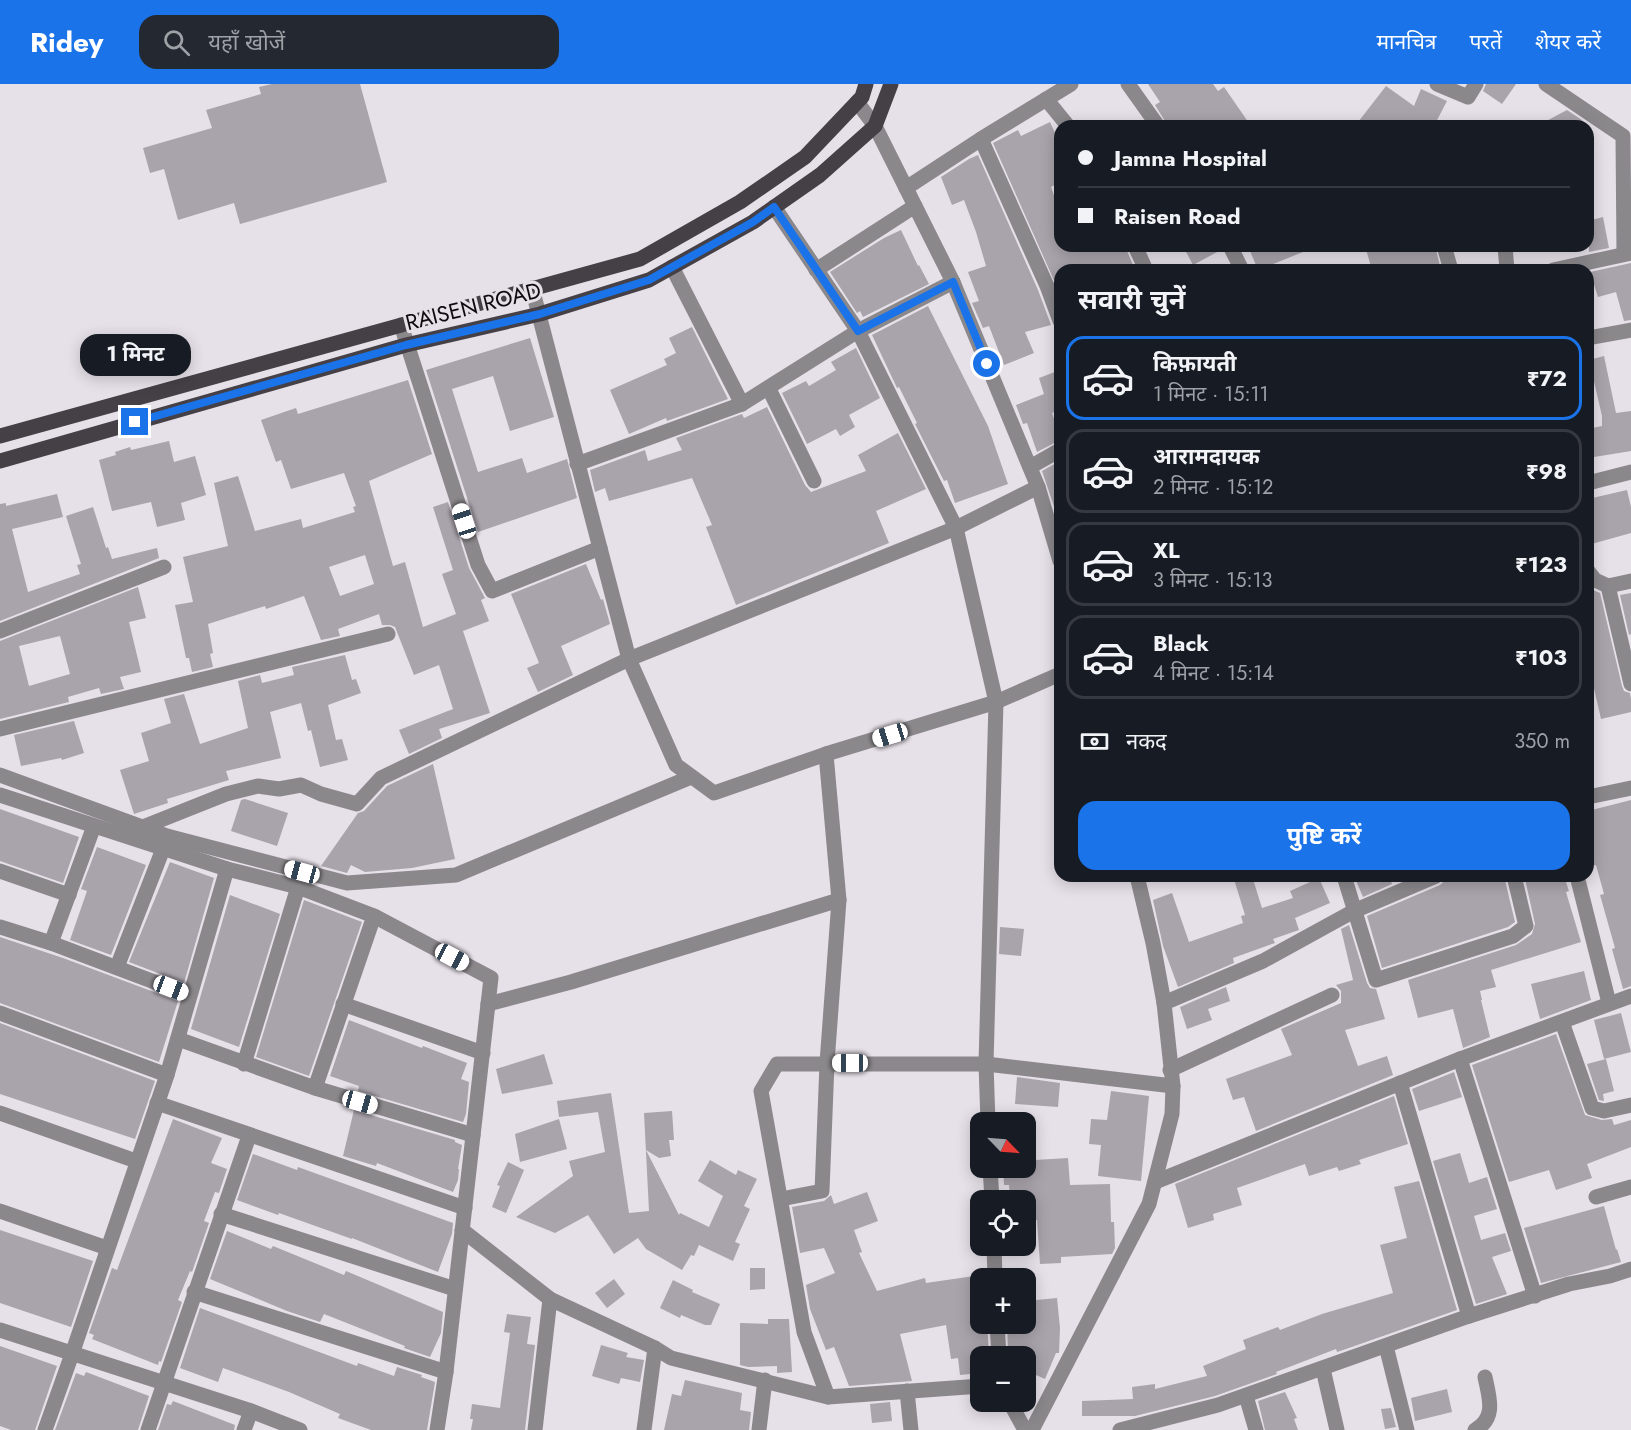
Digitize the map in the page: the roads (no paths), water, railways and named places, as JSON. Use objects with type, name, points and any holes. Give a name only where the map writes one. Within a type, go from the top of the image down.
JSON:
[{"type":"main road","name":"RAISEN ROAD","points":[[0,436],[640,259],[740,202],[805,157],[862,97],[866,84]]},
{"type":"main road","name":"RAISEN ROAD","points":[[0,460],[406,345],[540,314],[649,280],[753,222],[820,175],[875,126],[891,84]]},
{"type":"street","points":[[906,188],[1071,84]]},
{"type":"street","points":[[1128,84],[1154,120]]},
{"type":"street","points":[[1437,84],[1468,97],[1476,84]]},
{"type":"street","points":[[1546,84],[1623,136],[1627,253],[1579,264]]},
{"type":"street","points":[[1046,99],[1063,120]]},
{"type":"street","points":[[857,102],[875,126],[953,282],[1038,487],[1054,537]]},
{"type":"street","points":[[981,139],[1054,305]]},
{"type":"street","points":[[816,270],[915,206]]},
{"type":"street","points":[[774,207],[858,331],[956,528],[996,702],[986,1064],[988,1112]]},
{"type":"street","points":[[672,267],[742,404]]},
{"type":"street","points":[[577,464],[742,404],[858,331],[953,282]]},
{"type":"street","points":[[532,288],[629,659],[676,765],[691,777],[714,794],[826,754],[996,702],[1054,677]]},
{"type":"street","points":[[400,325],[478,565],[492,591],[600,548]]},
{"type":"street","points":[[1594,337],[1631,330]]},
{"type":"street","points":[[769,389],[814,481]]},
{"type":"street","points":[[1030,467],[1054,453]]},
{"type":"street","points":[[1594,481],[1631,472]]},
{"type":"street","points":[[143,827],[226,794],[258,786],[279,789],[301,786],[357,804],[381,778],[629,659],[956,528],[1038,487]]},
{"type":"street","points":[[0,631],[164,567]]},
{"type":"street","points":[[1594,579],[1608,586],[1631,581]]},
{"type":"street","points":[[1608,586],[1631,684]]},
{"type":"street","points":[[0,729],[388,634]]},
{"type":"street","points":[[781,1199],[822,1191],[827,1063],[839,900],[826,754]]},
{"type":"street","points":[[0,775],[167,836],[347,883],[456,875],[691,777]]},
{"type":"street","points":[[1594,796],[1631,788]]},
{"type":"street","points":[[0,795],[227,869],[298,887],[374,916],[491,978],[446,1372],[437,1430]]},
{"type":"street","points":[[51,943],[94,826]]},
{"type":"street","points":[[117,967],[163,849]]},
{"type":"street","points":[[45,1430],[178,1039],[189,994],[227,869]]},
{"type":"street","points":[[0,871],[69,895]]},
{"type":"street","points":[[1032,1430],[1149,1204],[1172,1114],[1173,1086],[1164,1003],[1138,882]]},
{"type":"street","points":[[1346,882],[1376,980],[1513,936],[1526,926],[1515,882]]},
{"type":"street","points":[[1164,1003],[1263,960],[1354,911],[1419,882]]},
{"type":"street","points":[[1579,882],[1610,1003]]},
{"type":"street","points":[[244,1064],[298,887]]},
{"type":"street","points":[[488,1004],[571,982],[839,900]]},
{"type":"street","points":[[315,1088],[374,916]]},
{"type":"street","points":[[0,927],[51,943],[189,994]]},
{"type":"street","points":[[1170,1070],[1332,995]]},
{"type":"street","points":[[1155,1182],[1461,1059],[1631,996]]},
{"type":"street","points":[[343,1004],[483,1053]]},
{"type":"street","points":[[0,1013],[166,1075]]},
{"type":"street","points":[[1562,1022],[1593,1108],[1604,1111],[1631,1105]]},
{"type":"street","points":[[178,1039],[315,1088],[473,1135]]},
{"type":"street","points":[[1461,1059],[1535,1296]]},
{"type":"street","points":[[828,1397],[804,1332],[761,1091],[777,1064],[986,1064],[1173,1086]]},
{"type":"street","points":[[1400,1083],[1469,1316]]},
{"type":"street","points":[[157,1103],[465,1208]]},
{"type":"street","points":[[0,1113],[136,1161]]},
{"type":"street","points":[[148,1430],[249,1136]]},
{"type":"street","points":[[1596,1197],[1631,1187]]},
{"type":"street","points":[[0,1211],[107,1248]]},
{"type":"street","points":[[221,1214],[455,1289]]},
{"type":"street","points":[[462,1230],[550,1299],[655,1348],[671,1358],[828,1397],[970,1387]]},
{"type":"street","points":[[1120,1430],[1218,1405],[1469,1316],[1569,1284],[1610,1276],[1631,1269]]},
{"type":"street","points":[[194,1292],[446,1372]]},
{"type":"street","points":[[535,1430],[550,1299]]},
{"type":"street","points":[[0,1330],[251,1411],[300,1430]]},
{"type":"street","points":[[1386,1346],[1407,1430]]},
{"type":"street","points":[[644,1430],[655,1348]]},
{"type":"street","points":[[1323,1369],[1337,1430]]},
{"type":"street","points":[[1475,1430],[1487,1421],[1491,1408],[1485,1377]]},
{"type":"street","points":[[759,1430],[765,1380]]},
{"type":"street","points":[[907,1391],[911,1430]]},
{"type":"street","points":[[1246,1396],[1256,1430]]},
{"type":"street","points":[[244,1430],[251,1411]]},
{"type":"street","points":[[1015,1412],[1025,1430]]}]
